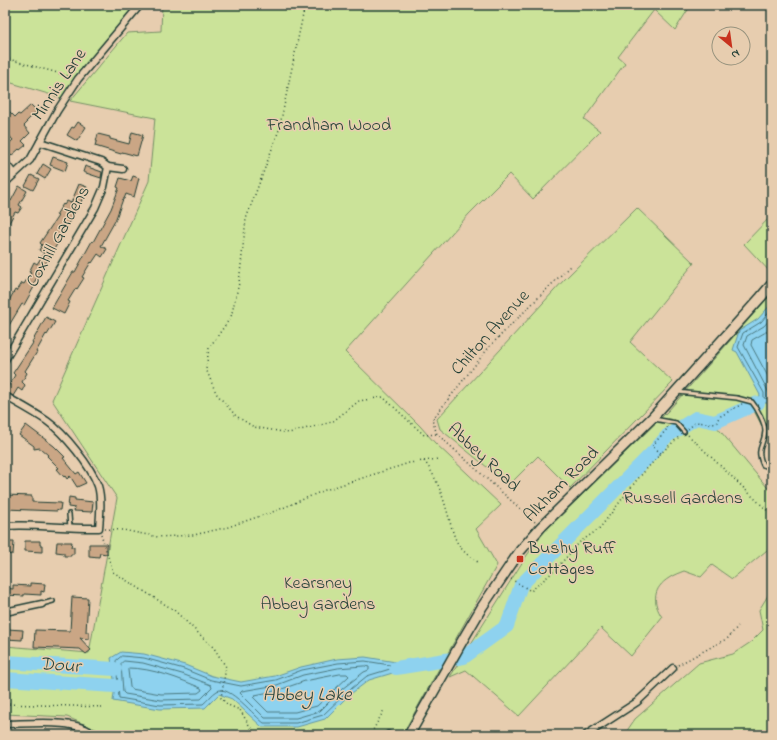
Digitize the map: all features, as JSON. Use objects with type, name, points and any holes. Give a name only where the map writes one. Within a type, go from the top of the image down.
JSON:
[{"type":"street","name":"Minnis Lane","points":[[5,183],[30,160],[57,111],[78,79],[140,5]]},
{"type":"street","points":[[40,142],[101,162],[108,167],[122,168]]},
{"type":"street","points":[[5,164],[14,174]]},
{"type":"street","name":"Coxhill Gardens","points":[[5,360],[95,208],[104,187],[108,167]]},
{"type":"street","name":"Alkham Road","points":[[409,735],[482,607],[516,556],[541,527],[652,418],[772,284]]},
{"type":"street","points":[[5,396],[48,422],[73,447],[89,469],[98,486],[101,503],[99,528],[70,528],[27,524],[5,526]]},
{"type":"street","points":[[5,612],[42,604]]},
{"type":"street","points":[[586,735],[637,702],[672,668]]},
{"type":"street","points":[[5,724],[66,723],[90,731],[94,735]]},
{"type":"lane","points":[[675,392],[751,401],[758,409],[765,430],[759,455],[763,465],[772,468]]},
{"type":"lane","points":[[652,418],[676,424],[684,432]]},
{"type":"lane","points":[[69,514],[70,528]]},
{"type":"lane","points":[[42,604],[54,600]]},
{"type":"lane","points":[[385,735],[388,733],[393,735]]},
{"type":"path","points":[[305,5],[279,130],[246,219],[239,283],[232,317],[209,348],[206,369],[216,393],[236,416],[254,427],[289,433],[332,422],[359,401],[383,397],[424,435],[437,434]]},
{"type":"path","points":[[5,58],[78,79]]},
{"type":"path","name":"Chilton Avenue","points":[[432,420],[490,346],[571,266]]},
{"type":"path","points":[[512,578],[531,591],[554,571],[580,542],[599,529],[636,481],[661,453],[684,432],[696,422],[716,424],[719,417],[751,401]]},
{"type":"path","name":"Abbey Road","points":[[432,420],[437,434],[541,527]]},
{"type":"path","points":[[661,453],[652,446],[668,428],[662,421]]},
{"type":"path","points":[[684,432],[772,515]]},
{"type":"path","points":[[255,735],[240,710],[228,705],[222,698],[226,667],[214,648],[174,610],[113,572],[99,528],[123,530],[158,537],[194,535],[228,527],[278,510],[325,490],[410,463],[438,459]]},
{"type":"path","points":[[424,461],[432,470],[447,510],[453,534],[459,546],[466,556],[478,562]]},
{"type":"path","points":[[672,668],[703,653],[728,638],[738,626]]},
{"type":"path","points":[[5,704],[104,707]]},
{"type":"path","points":[[368,735],[371,734],[384,710]]},
{"type":"green space","points":[[5,5],[140,5],[65,99],[5,81]]},
{"type":"green space","points":[[162,5],[691,5],[675,30],[654,10],[618,57],[625,63],[584,119],[600,131],[533,199],[509,174],[469,214],[345,352],[420,426],[435,443],[501,505],[476,529],[497,565],[402,735],[107,735],[67,717],[5,714],[5,646],[89,653],[117,498],[52,400],[149,181],[155,118],[70,101],[127,33],[161,31]]},
{"type":"green space","points":[[637,208],[694,263],[630,342],[673,382],[570,488],[538,456],[509,485],[440,429],[437,419],[564,280]]},
{"type":"green space","points":[[772,215],[772,272],[771,273],[744,244]]},
{"type":"green space","name":"Russell Gardens","points":[[772,293],[772,425],[762,426],[753,409],[716,426],[772,493],[772,546],[732,579],[712,565],[701,577],[684,571],[671,577],[660,586],[657,591],[656,601],[662,617],[631,656],[601,628],[519,716],[466,670],[450,677],[525,558],[544,532],[668,411]]},
{"type":"green space","points":[[772,589],[772,735],[624,735],[635,719],[699,663],[733,654],[751,642],[763,630],[759,610]]},
{"type":"water","points":[[772,303],[772,403],[758,403],[760,395],[737,352],[733,350],[739,331],[758,319]]},
{"type":"water","name":"Abbey Lake","points":[[121,652],[144,654],[185,665],[212,676],[241,682],[275,676],[301,667],[337,659],[365,657],[396,662],[396,672],[369,680],[348,696],[325,719],[297,727],[262,727],[232,699],[219,694],[205,708],[160,709],[113,701],[115,686],[111,658]]},
{"type":"building","points":[[31,105],[37,111],[24,126],[30,133],[22,141],[26,145],[11,156],[5,149],[5,147],[13,140],[5,131],[5,107],[15,117],[18,114],[20,115]]},
{"type":"building","points":[[78,122],[86,127],[77,141],[67,135],[72,127],[74,128]]},
{"type":"building","points":[[132,132],[143,135],[137,156],[122,152],[121,154],[95,146],[98,134],[129,144]]},
{"type":"building","points":[[53,157],[68,162],[65,171],[50,165]]},
{"type":"building","points":[[43,164],[51,169],[45,179],[37,174]]},
{"type":"building","points":[[85,166],[102,172],[101,178],[83,172]]},
{"type":"building","points":[[31,175],[39,179],[33,190],[25,186]]},
{"type":"building","points":[[133,176],[139,178],[134,197],[126,194],[123,199],[115,221],[101,246],[107,249],[102,257],[98,254],[92,263],[91,262],[82,277],[84,278],[68,301],[70,302],[64,314],[52,308],[73,272],[75,272],[92,241],[93,242],[111,209],[119,188],[117,187],[120,178],[131,181]]},
{"type":"building","points":[[79,184],[87,187],[81,202],[32,286],[34,287],[24,305],[22,304],[5,332],[5,311],[9,305],[7,304],[15,290],[17,291],[22,283],[24,284],[31,273],[29,272],[34,262],[37,264],[44,253],[39,250],[42,245],[40,243],[58,216],[56,215],[63,204],[64,205],[67,201],[71,203]]},
{"type":"building","points":[[19,186],[27,191],[19,205],[22,207],[18,213],[15,212],[5,230],[5,204],[8,199],[11,201]]},
{"type":"building","points":[[46,317],[55,322],[47,335],[46,334],[25,371],[27,373],[22,382],[25,385],[22,391],[18,388],[13,396],[5,392],[15,375],[13,373],[33,343],[32,342]]},
{"type":"building","points":[[26,425],[54,446],[65,457],[63,458],[76,474],[79,472],[86,483],[77,487],[70,476],[67,479],[65,476],[64,477],[57,469],[59,468],[47,456],[48,455],[40,448],[34,449],[34,446],[19,435]]},
{"type":"building","points":[[5,495],[32,496],[32,502],[61,503],[60,510],[5,509]]},
{"type":"building","points":[[69,497],[75,498],[75,500],[93,502],[92,512],[74,511],[75,508],[68,507]]},
{"type":"building","points":[[25,541],[40,541],[40,545],[42,545],[42,552],[25,551]]},
{"type":"building","points":[[6,542],[14,542],[13,554],[5,555]]},
{"type":"building","points":[[57,542],[72,542],[71,547],[74,547],[74,554],[71,554],[71,556],[64,556],[64,553],[56,552]]},
{"type":"building","points":[[89,544],[107,544],[107,554],[100,553],[99,557],[89,556]]},
{"type":"building","points":[[30,583],[45,584],[44,592],[41,591],[41,595],[5,595],[5,588],[13,589],[13,585],[30,586]]},
{"type":"building","points":[[72,597],[88,598],[86,632],[89,632],[89,639],[80,638],[91,650],[86,654],[80,649],[34,647],[35,630],[70,631]]},
{"type":"building","points":[[7,629],[23,630],[22,640],[6,639]]},
{"type":"waterway","points":[[396,668],[464,657],[507,626],[521,585],[667,436],[696,418],[715,422],[758,403]]},
{"type":"waterway","name":"Dour","points":[[5,662],[115,669]]},
{"type":"waterway","name":"Dour","points":[[5,679],[115,686]]},
{"type":"place","name":"Bushy Ruff Cottages","points":[[520,559]]},
{"type":"park label","name":"Frandham Wood","points":[[329,126]]},
{"type":"park label","name":"Kearsney Abbey Gardens","points":[[318,594]]}]
